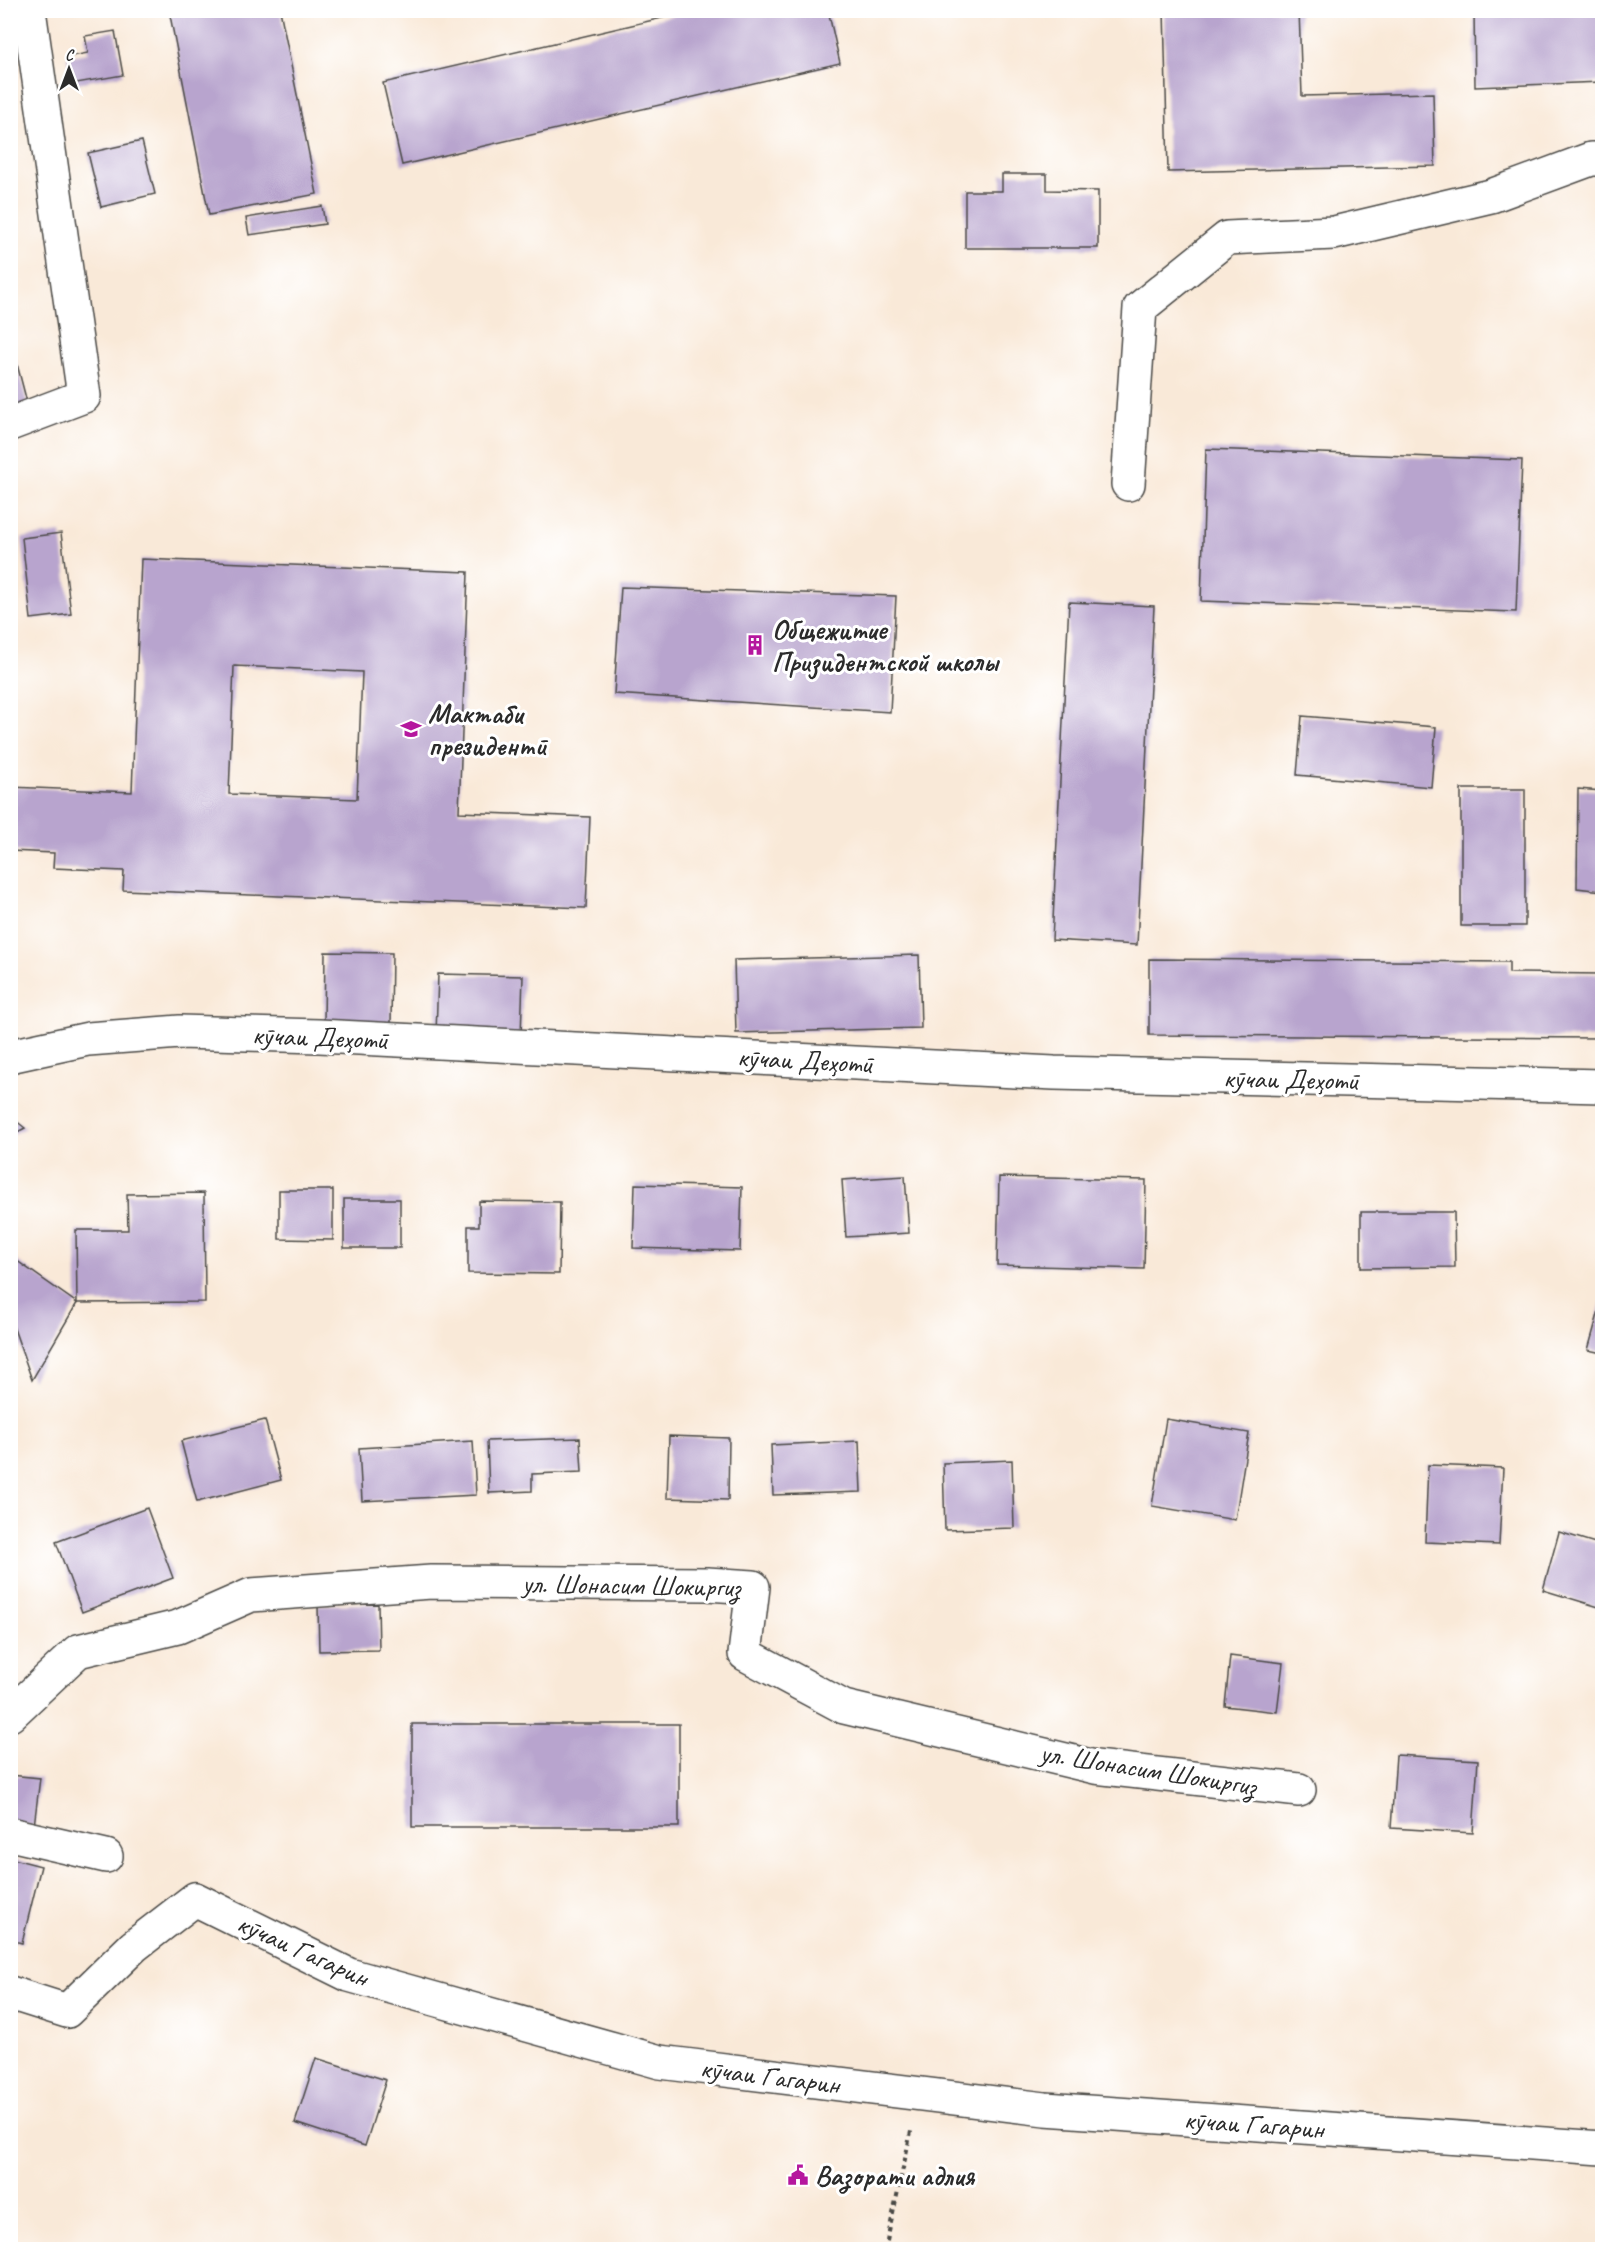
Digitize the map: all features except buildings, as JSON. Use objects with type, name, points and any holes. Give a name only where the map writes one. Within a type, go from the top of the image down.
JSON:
[{"type":"street","points":[[10,424],[84,396],[29,10]]},
{"type":"street","points":[[1128,484],[1140,308],[1227,238],[1334,233],[1491,195],[1591,159],[1602,159]]},
{"type":"street","name":"кӯчаи Деҳотӣ","points":[[10,1056],[88,1039],[180,1032],[319,1036],[1054,1073],[1602,1086]]},
{"type":"street","name":"ул. Шонасим Шокиргиз","points":[[10,1715],[78,1652],[178,1627],[251,1595],[430,1582],[707,1584],[753,1587],[745,1654],[844,1707],[1095,1767],[1299,1790]]},
{"type":"street","points":[[10,1834],[106,1856]]},
{"type":"street","name":"кӯчаи Гагарин","points":[[10,1993],[67,2011],[134,1946],[195,1899],[349,1975],[660,2062],[1045,2109],[1602,2148]]},
{"type":"path","points":[[885,2250],[919,2094]]},
{"type":"place","name":"Общежитие Призидентской школы","points":[[755,645]]},
{"type":"place","name":"Мактаби президентӣ","points":[[411,729]]},
{"type":"place","name":"Вазорати адлия","points":[[798,2175]]}]
